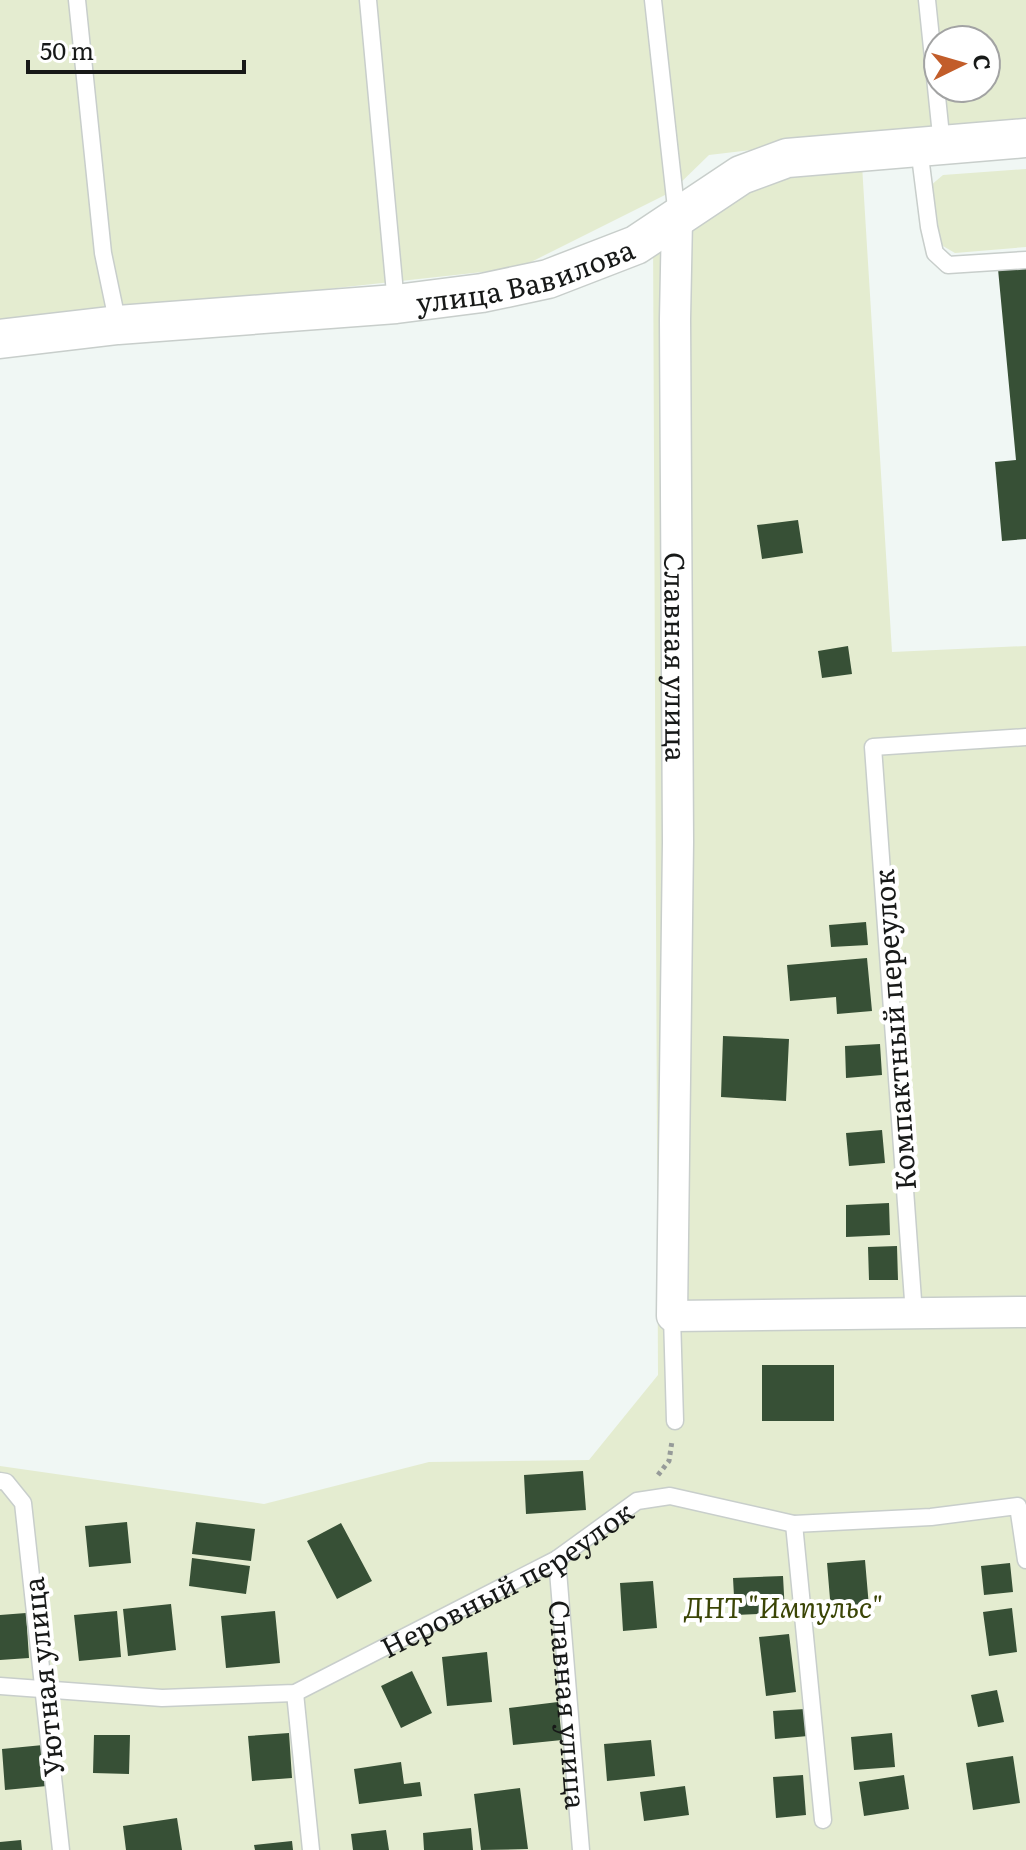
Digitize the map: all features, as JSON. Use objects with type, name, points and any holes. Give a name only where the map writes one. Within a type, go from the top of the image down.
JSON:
[{"type":"street","name":"улица Вавилова","points":[[0,339],[118,325],[396,304],[482,293],[548,279],[636,245],[741,175],[787,158],[1026,138]]},
{"type":"street","name":"Славная улица","points":[[672,1316],[678,842],[677,219]]},
{"type":"street","points":[[672,1316],[1026,1312]]},
{"type":"lane","points":[[77,0],[103,253],[118,325]]},
{"type":"lane","points":[[368,0],[396,304]]},
{"type":"lane","name":"Славная улица","points":[[653,0],[677,219]]},
{"type":"lane","points":[[927,0],[929,227],[935,253],[948,265],[1026,260]]},
{"type":"lane","name":"Компактный переулок","points":[[914,1314],[873,747],[1026,737]]},
{"type":"lane","points":[[672,1316],[675,1421]]},
{"type":"lane","name":"Уютная улица","points":[[0,1481],[6,1482],[23,1503],[61,1850]]},
{"type":"lane","name":"Неровный переулок","points":[[0,1686],[162,1698],[295,1693],[557,1559],[637,1501],[670,1496],[794,1524],[931,1517],[1018,1506],[1026,1560]]},
{"type":"lane","points":[[794,1524],[823,1820]]},
{"type":"lane","name":"Славная улица","points":[[557,1559],[581,1850]]},
{"type":"lane","points":[[295,1693],[311,1850]]},
{"type":"path","points":[[637,1501],[669,1461],[675,1421]]},
{"type":"green space","points":[[0,0],[1026,0],[1026,118],[709,155],[671,192],[519,268],[0,325]]},
{"type":"green space","name":"ДНТ \"Импульс\"","points":[[862,165],[892,652],[1026,646],[1026,1850],[0,1850],[0,1466],[264,1504],[429,1462],[589,1460],[658,1375],[653,230],[724,173]]},
{"type":"green space","points":[[1026,169],[1026,247],[955,253],[936,242],[930,186],[943,175]]},
{"type":"building","points":[[1026,267],[1026,539],[1002,541],[995,462],[1016,460],[998,269]]},
{"type":"building","points":[[798,520],[803,553],[762,559],[757,525]]},
{"type":"building","points":[[848,646],[852,674],[822,678],[818,651]]},
{"type":"building","points":[[866,922],[868,945],[831,947],[829,925]]},
{"type":"building","points":[[867,958],[872,1011],[837,1014],[836,997],[790,1001],[787,965]]},
{"type":"building","points":[[723,1036],[789,1039],[786,1101],[721,1097]]},
{"type":"building","points":[[880,1044],[882,1075],[846,1078],[845,1046]]},
{"type":"building","points":[[882,1130],[885,1163],[849,1166],[846,1133]]},
{"type":"building","points":[[889,1203],[890,1235],[846,1237],[846,1205]]},
{"type":"building","points":[[897,1246],[898,1280],[869,1280],[868,1247]]},
{"type":"building","points":[[762,1365],[834,1365],[834,1421],[762,1421]]},
{"type":"building","points":[[583,1471],[586,1510],[526,1514],[524,1475]]},
{"type":"building","points":[[127,1522],[131,1563],[89,1567],[85,1526]]},
{"type":"building","points":[[196,1522],[255,1529],[251,1561],[192,1554]]},
{"type":"building","points":[[341,1523],[372,1581],[337,1599],[307,1541]]},
{"type":"building","points":[[192,1558],[250,1566],[246,1594],[189,1586]]},
{"type":"building","points":[[865,1560],[869,1607],[831,1611],[827,1563]]},
{"type":"building","points":[[1010,1563],[1013,1592],[984,1595],[981,1566]]},
{"type":"building","points":[[783,1576],[785,1613],[735,1615],[733,1578]]},
{"type":"building","points":[[653,1581],[657,1628],[623,1631],[620,1583]]},
{"type":"building","points":[[171,1604],[176,1650],[128,1656],[123,1609]]},
{"type":"building","points":[[1012,1608],[1017,1652],[989,1656],[983,1612]]},
{"type":"building","points":[[117,1611],[121,1657],[79,1661],[74,1615]]},
{"type":"building","points":[[275,1611],[280,1663],[226,1668],[221,1616]]},
{"type":"building","points":[[26,1613],[29,1658],[0,1660],[0,1615]]},
{"type":"building","points":[[789,1634],[796,1692],[766,1696],[759,1637]]},
{"type":"building","points":[[487,1652],[492,1702],[447,1706],[442,1657]]},
{"type":"building","points":[[412,1671],[432,1713],[401,1728],[381,1686]]},
{"type":"building","points":[[997,1690],[1004,1722],[978,1727],[971,1695]]},
{"type":"building","points":[[558,1702],[562,1740],[513,1745],[509,1708]]},
{"type":"building","points":[[805,1709],[808,1736],[775,1739],[773,1711]]},
{"type":"building","points":[[289,1733],[292,1778],[252,1781],[248,1736]]},
{"type":"building","points":[[892,1733],[895,1767],[854,1770],[851,1737]]},
{"type":"building","points":[[94,1735],[130,1735],[129,1774],[93,1773]]},
{"type":"building","points":[[651,1740],[655,1776],[607,1781],[604,1744]]},
{"type":"building","points":[[43,1745],[47,1786],[5,1790],[2,1749]]},
{"type":"building","points":[[1013,1756],[1020,1803],[973,1810],[966,1763]]},
{"type":"building","points":[[401,1762],[404,1784],[420,1782],[422,1796],[359,1804],[354,1769]]},
{"type":"building","points":[[803,1775],[806,1815],[776,1818],[773,1777]]},
{"type":"building","points":[[904,1775],[909,1809],[864,1816],[859,1782]]},
{"type":"building","points":[[685,1786],[689,1815],[644,1821],[640,1792]]},
{"type":"building","points":[[520,1788],[528,1849],[481,1850],[474,1794]]},
{"type":"building","points":[[177,1818],[182,1850],[126,1850],[123,1826]]},
{"type":"building","points":[[471,1828],[473,1850],[424,1850],[423,1833]]},
{"type":"building","points":[[386,1830],[389,1850],[353,1850],[351,1834]]},
{"type":"building","points":[[21,1840],[22,1850],[0,1850],[0,1842]]},
{"type":"building","points":[[292,1841],[293,1850],[255,1850],[254,1845]]}]
